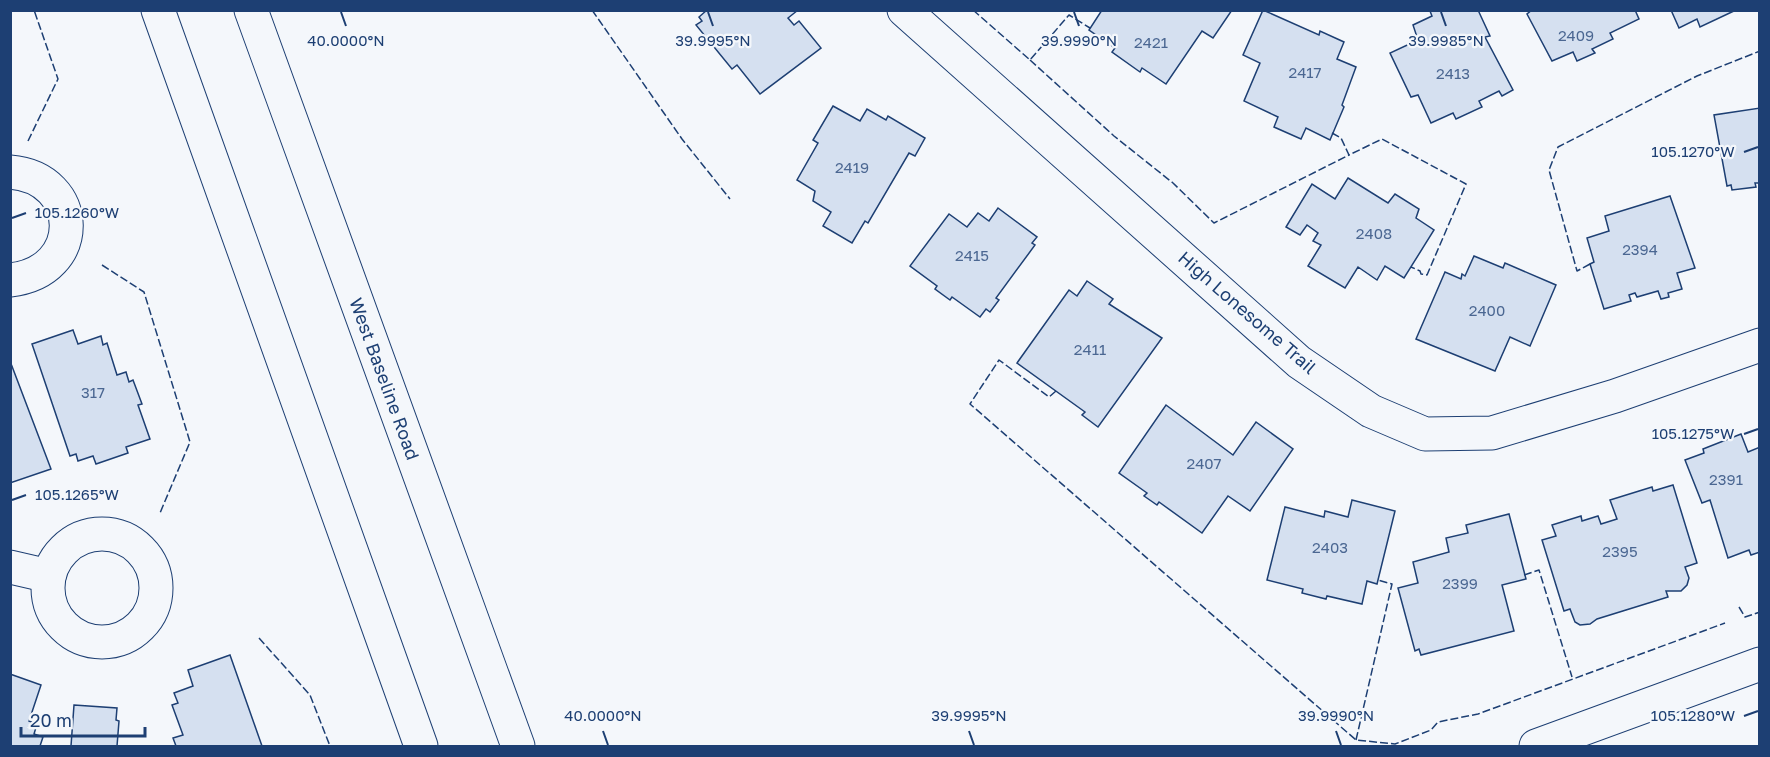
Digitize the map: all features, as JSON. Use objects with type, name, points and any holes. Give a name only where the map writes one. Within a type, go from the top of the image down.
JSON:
[{"type":"main road","points":[[158,10],[421,747]]},
{"type":"main road","name":"West Baseline Road","points":[[251,10],[518,747]]},
{"type":"main road","name":"High Lonesome Trail","points":[[904,10],[1299,362],[1371,411],[1425,434],[1492,433],[1615,396],[1760,345]]},
{"type":"main road","points":[[10,172],[29,174],[49,186],[62,204],[67,226],[62,249],[49,267],[29,278],[10,280]]},
{"type":"main road","points":[[10,567],[49,576]]},
{"type":"main road","points":[[1536,747],[1760,664]]},
{"type":"building","points":[[707,10],[798,10],[788,18],[794,25],[799,21],[821,48],[760,94],[737,65],[732,69],[696,25],[702,21],[699,17]]},
{"type":"building","points":[[1102,10],[1232,10],[1213,38],[1202,31],[1166,84],[1142,68],[1140,72],[1112,52],[1115,48],[1089,30]]},
{"type":"building","points":[[1263,10],[1319,35],[1320,31],[1344,42],[1337,59],[1356,67],[1342,105],[1344,107],[1330,140],[1306,128],[1301,139],[1274,127],[1278,117],[1244,101],[1260,63],[1243,55]]},
{"type":"building","points":[[1478,10],[1490,36],[1485,37],[1513,90],[1502,96],[1499,91],[1479,101],[1482,107],[1456,119],[1453,113],[1431,123],[1418,95],[1411,97],[1390,53],[1418,40],[1413,25],[1432,16],[1430,11]]},
{"type":"building","points":[[1532,10],[1635,10],[1639,19],[1610,33],[1613,39],[1592,49],[1595,53],[1577,61],[1573,52],[1552,61],[1527,14]]},
{"type":"building","points":[[1671,10],[1736,10],[1700,27],[1697,19],[1679,28]]},
{"type":"building","points":[[833,106],[860,121],[867,109],[886,120],[888,116],[925,138],[915,156],[909,153],[868,223],[865,221],[852,243],[823,226],[831,212],[813,201],[815,191],[797,180],[818,143],[813,140]]},
{"type":"building","points":[[1760,108],[1760,183],[1755,183],[1756,187],[1732,190],[1731,185],[1727,186],[1714,115]]},
{"type":"building","points":[[1348,178],[1388,203],[1395,194],[1419,209],[1416,218],[1434,230],[1404,278],[1385,266],[1377,280],[1358,267],[1345,288],[1308,266],[1321,245],[1313,241],[1318,233],[1307,225],[1300,235],[1286,227],[1312,184],[1335,199]]},
{"type":"building","points":[[1670,196],[1695,268],[1677,273],[1682,289],[1668,293],[1669,297],[1661,299],[1658,291],[1637,297],[1635,293],[1629,295],[1631,301],[1604,309],[1590,264],[1594,262],[1587,238],[1609,231],[1605,216]]},
{"type":"building","points":[[998,208],[1037,237],[1032,243],[1035,245],[996,298],[999,300],[990,312],[986,309],[980,317],[952,297],[950,300],[935,289],[937,286],[910,266],[949,214],[967,227],[978,213],[989,221]]},
{"type":"building","points":[[1474,256],[1503,268],[1505,263],[1556,285],[1530,346],[1510,337],[1495,371],[1416,339],[1445,272],[1461,279],[1462,274],[1465,276]]},
{"type":"building","points":[[1087,281],[1113,299],[1109,304],[1162,338],[1098,427],[1082,415],[1085,412],[1017,363],[1069,290],[1077,296]]},
{"type":"building","points":[[73,330],[78,344],[101,336],[103,345],[107,343],[117,375],[126,372],[129,382],[133,380],[142,404],[138,405],[150,439],[126,447],[128,453],[96,464],[93,456],[78,461],[76,454],[70,456],[32,344]]},
{"type":"building","points":[[10,361],[51,469],[10,483]]},
{"type":"building","points":[[1166,405],[1233,455],[1256,422],[1293,449],[1250,511],[1228,496],[1202,533],[1159,502],[1157,505],[1144,496],[1147,493],[1119,473]]},
{"type":"building","points":[[1741,434],[1748,452],[1760,447],[1760,552],[1751,555],[1749,550],[1728,558],[1710,500],[1702,503],[1685,460],[1704,453],[1703,449]]},
{"type":"building","points":[[1673,485],[1697,563],[1685,567],[1689,578],[1687,585],[1681,591],[1666,591],[1668,597],[1597,619],[1590,624],[1580,625],[1575,622],[1570,609],[1564,611],[1542,540],[1556,536],[1552,525],[1581,516],[1582,521],[1598,516],[1601,524],[1617,519],[1610,500],[1652,487],[1653,491]]},
{"type":"building","points":[[1352,500],[1395,511],[1377,584],[1367,581],[1362,604],[1302,593],[1303,589],[1267,580],[1285,507],[1324,517],[1325,511],[1348,517]]},
{"type":"building","points":[[1509,514],[1526,579],[1502,585],[1514,631],[1421,655],[1419,649],[1415,651],[1398,588],[1418,583],[1413,562],[1449,552],[1446,538],[1468,533],[1466,525]]},
{"type":"building","points":[[230,655],[262,746],[176,746],[173,738],[183,735],[172,705],[178,703],[174,693],[193,686],[188,670]]},
{"type":"building","points":[[10,674],[41,685],[29,721],[37,724],[34,734],[43,737],[40,746],[10,746]]},
{"type":"building","points":[[74,705],[117,708],[116,720],[119,721],[117,746],[71,746]]},
{"type":"fence","points":[[28,141],[58,79],[34,10]]},
{"type":"fence","points":[[592,10],[682,139],[730,199]]},
{"type":"fence","points":[[973,10],[1030,60],[1069,15],[1090,28]]},
{"type":"fence","points":[[1590,264],[1577,271],[1549,170],[1558,147],[1697,76],[1760,51]]},
{"type":"fence","points":[[1030,60],[1114,136],[1173,183],[1214,223],[1349,155]]},
{"type":"fence","points":[[1332,133],[1341,138],[1349,155],[1382,139],[1466,184],[1427,275],[1411,267]]},
{"type":"fence","points":[[102,265],[144,292],[190,442],[160,513]]},
{"type":"fence","points":[[1056,391],[1049,397],[999,360],[970,404],[1356,740],[1395,744],[1431,730],[1438,722],[1478,714],[1725,623]]},
{"type":"fence","points":[[1524,575],[1539,570],[1572,677]]},
{"type":"fence","points":[[1356,740],[1392,584],[1378,580]]},
{"type":"fence","points":[[1739,607],[1745,617],[1760,612]]},
{"type":"fence","points":[[259,638],[310,695],[330,746]]}]
